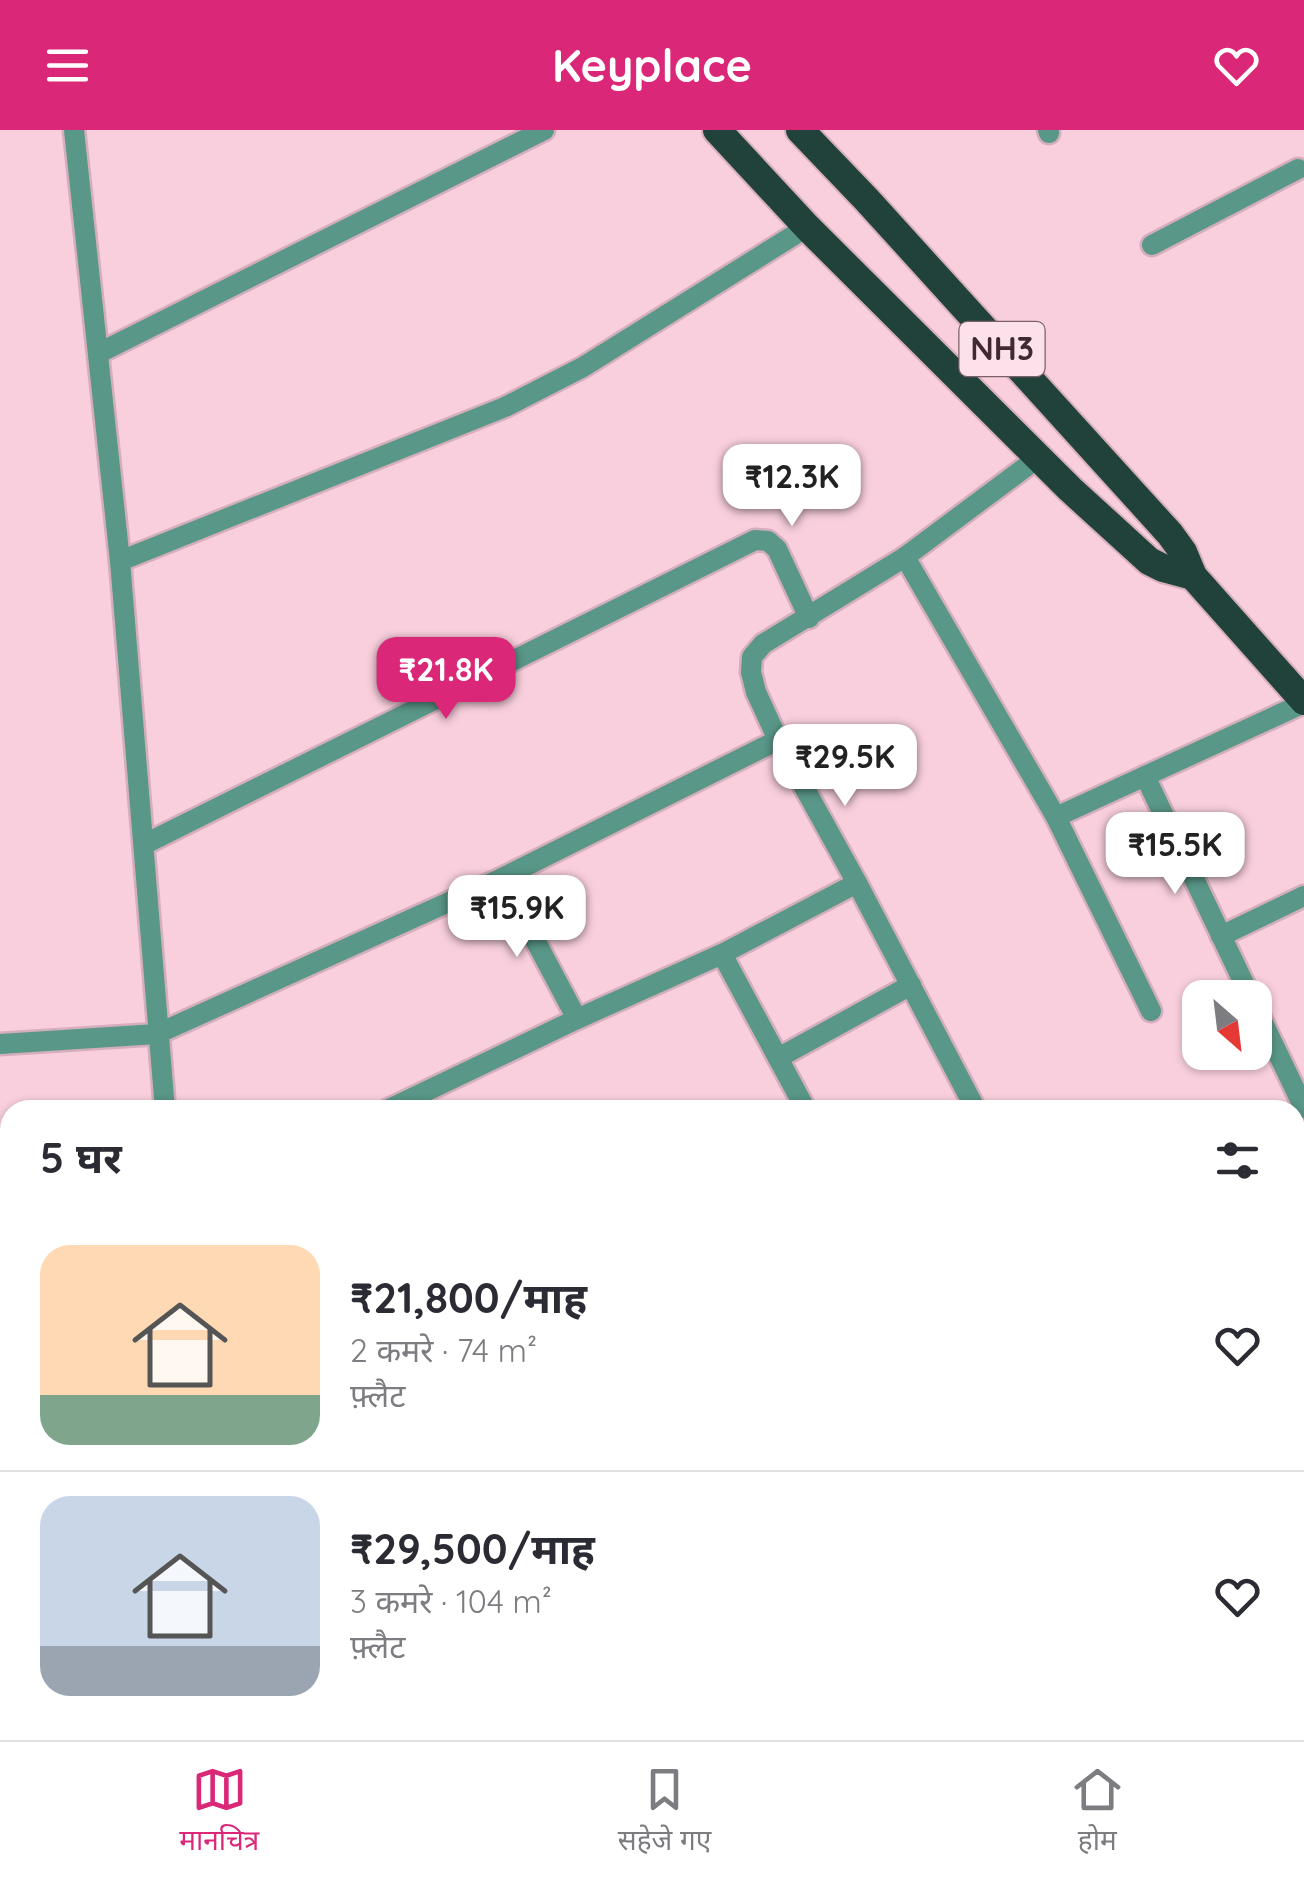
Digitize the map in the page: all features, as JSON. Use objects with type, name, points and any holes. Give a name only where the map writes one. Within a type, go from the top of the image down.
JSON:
[{"type":"highway","name":"NH3","points":[[717,130],[807,227],[1070,489],[1149,561],[1192,576]]},
{"type":"highway","name":"NH3","points":[[800,130],[1170,534],[1184,552],[1192,576],[1304,702]]},
{"type":"street","points":[[74,130],[120,561],[164,1100]]},
{"type":"street","points":[[98,353],[544,130]]},
{"type":"street","points":[[1152,245],[1302,172]]},
{"type":"street","points":[[120,561],[506,407],[583,367],[807,227]]},
{"type":"street","points":[[971,1100],[778,740],[750,672],[752,658],[763,644],[905,557],[1039,457]]},
{"type":"street","points":[[144,844],[755,540],[768,541],[777,549],[809,618]]},
{"type":"street","points":[[905,557],[1056,816],[1151,1011]]},
{"type":"street","points":[[1056,816],[1304,702]]},
{"type":"street","points":[[0,1044],[157,1034],[502,878],[778,740]]},
{"type":"street","points":[[1145,776],[1242,980]]},
{"type":"street","points":[[502,878],[577,1019]]},
{"type":"street","points":[[408,1100],[722,954],[858,883]]},
{"type":"street","points":[[1221,936],[1304,896]]},
{"type":"street","points":[[722,954],[801,1100]]},
{"type":"street","points":[[778,1058],[912,985]]},
{"type":"street","points":[[1272,1041],[1300,1100]]}]
